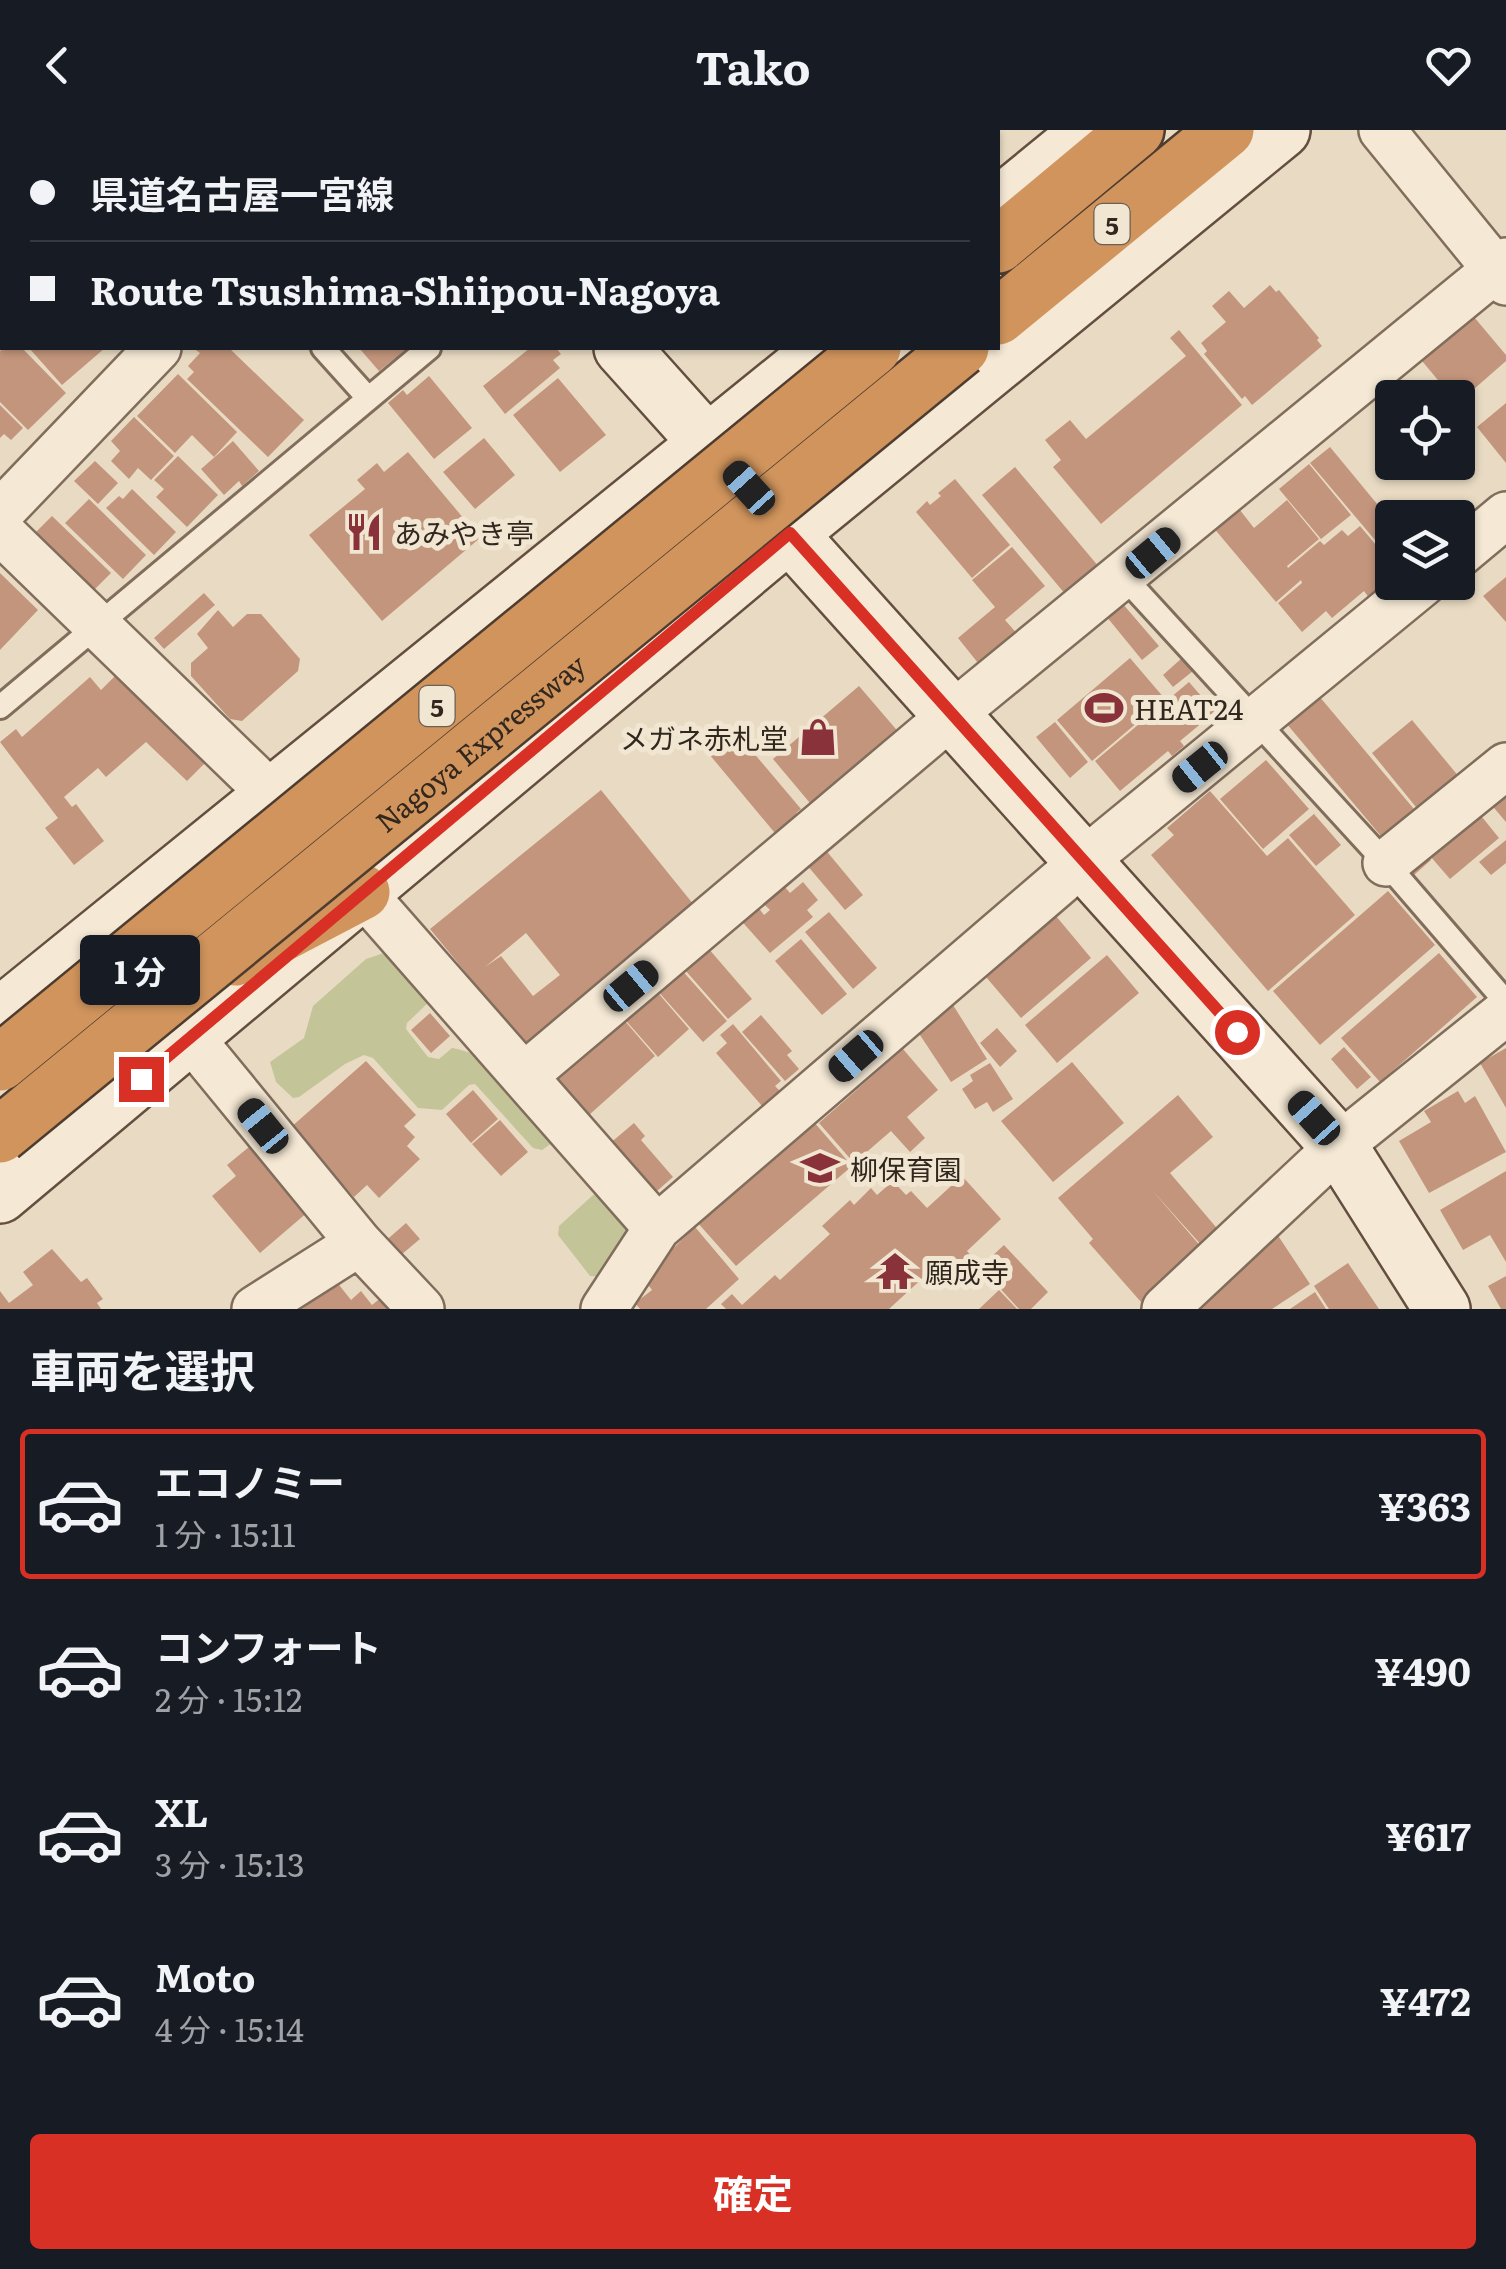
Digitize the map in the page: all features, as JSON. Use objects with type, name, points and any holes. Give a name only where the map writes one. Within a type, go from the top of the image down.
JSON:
[{"type":"highway","name":"5","points":[[1000,243],[1136,130]]},
{"type":"highway","name":"5","points":[[1000,315],[1226,130]]},
{"type":"highway","name":"Nagoya Expressway","points":[[0,1063],[872,350]]},
{"type":"highway","name":"Nagoya Expressway","points":[[0,1135],[958,350]]},
{"type":"highway","points":[[0,1114],[251,948],[362,892]]},
{"type":"main road","points":[[1000,204],[1091,130]]},
{"type":"main road","points":[[0,1195],[790,533],[1282,130]]},
{"type":"main road","points":[[624,350],[1339,1146],[1442,1309]]},
{"type":"main road","points":[[0,1016],[823,350]]},
{"type":"street","points":[[524,1076],[953,714],[1502,271],[1382,130]]},
{"type":"street","points":[[0,513],[156,350]]},
{"type":"street","points":[[1475,541],[1506,515]]},
{"type":"street","points":[[0,531],[272,796]]},
{"type":"street","points":[[604,1309],[656,1228],[1084,861],[1403,600]]},
{"type":"street","points":[[1386,863],[1506,766]]},
{"type":"street","points":[[362,892],[656,1228]]},
{"type":"street","points":[[1165,1309],[1339,1146],[1506,1012]]},
{"type":"street","points":[[191,1038],[359,1242],[421,1309]]},
{"type":"street","points":[[255,1309],[359,1242]]},
{"type":"lane","points":[[326,350],[368,398]]},
{"type":"lane","points":[[0,708],[426,350]]},
{"type":"lane","points":[[1124,577],[1386,863],[1506,1002]]},
{"type":"green space","points":[[384,953],[431,1000],[407,1023],[406,1029],[428,1057],[439,1059],[452,1048],[483,1060],[510,1084],[555,1141],[542,1150],[533,1148],[475,1084],[442,1110],[418,1108],[373,1058],[364,1055],[299,1097],[293,1098],[276,1082],[270,1062],[304,1038],[313,1006],[366,959]]},
{"type":"green space","points":[[593,1195],[603,1196],[636,1235],[602,1277],[590,1276],[558,1235],[559,1226]]},
{"type":"building","points":[[1270,285],[1276,292],[1279,290],[1322,346],[1252,405],[1245,396],[1242,399],[1204,354],[1207,351],[1201,343],[1226,322],[1212,306],[1229,291],[1244,308]]},
{"type":"building","points":[[1469,311],[1506,355],[1506,361],[1475,388],[1475,380],[1438,380],[1417,355]]},
{"type":"building","points":[[1179,330],[1242,405],[1101,524],[1053,467],[1061,460],[1045,440],[1070,420],[1086,439],[1186,356],[1170,338]]},
{"type":"building","points":[[24,350],[66,393],[28,430],[0,402],[0,351]]},
{"type":"building","points":[[31,350],[103,350],[62,385]]},
{"type":"building","points":[[196,350],[231,350],[304,420],[268,457],[187,379],[194,372],[188,366],[200,353]]},
{"type":"building","points":[[361,350],[405,350],[379,371]]},
{"type":"building","points":[[528,350],[558,350],[561,354],[553,360],[560,368],[505,414],[483,386]]},
{"type":"building","points":[[178,374],[237,432],[214,457],[192,435],[175,453],[137,416]]},
{"type":"building","points":[[429,376],[472,428],[434,459],[388,403],[403,390],[407,395]]},
{"type":"building","points":[[558,378],[606,435],[560,472],[513,415]]},
{"type":"building","points":[[1506,403],[1506,463],[1477,427]]},
{"type":"building","points":[[0,405],[23,428],[11,440],[4,434],[0,438]]},
{"type":"building","points":[[134,417],[174,456],[151,480],[138,468],[129,479],[111,461],[120,451],[111,441]]},
{"type":"building","points":[[484,438],[515,475],[475,509],[443,472]]},
{"type":"building","points":[[233,441],[259,471],[242,486],[239,481],[224,495],[201,469]]},
{"type":"building","points":[[1330,447],[1375,501],[1375,540],[1310,463]]},
{"type":"building","points":[[408,452],[480,538],[382,621],[309,535],[365,489],[357,480],[377,463],[384,472]]},
{"type":"building","points":[[178,456],[218,495],[187,527],[156,497],[164,489],[154,480]]},
{"type":"building","points":[[95,461],[118,483],[98,504],[74,481]]},
{"type":"building","points":[[1309,464],[1351,515],[1321,539],[1279,489]]},
{"type":"building","points":[[1015,467],[1099,567],[1066,595],[982,495]]},
{"type":"building","points":[[955,479],[1010,545],[972,578],[916,512],[927,501],[930,505],[941,496],[938,493]]},
{"type":"building","points":[[132,489],[176,532],[154,555],[106,508]]},
{"type":"building","points":[[89,499],[146,555],[123,579],[65,523]]},
{"type":"building","points":[[1287,500],[1319,539],[1288,568],[1320,541],[1324,545],[1342,530],[1348,536],[1360,526],[1375,544],[1375,600],[1372,602],[1364,591],[1332,618],[1326,611],[1302,632],[1278,603],[1301,580],[1276,602],[1212,526],[1236,505],[1254,528]]},
{"type":"building","points":[[52,516],[111,573],[90,594],[31,537]]},
{"type":"building","points":[[1012,547],[1045,586],[1005,620],[1020,637],[982,668],[958,638],[995,607],[972,580]]},
{"type":"building","points":[[0,573],[38,610],[0,650]]},
{"type":"building","points":[[1506,577],[1506,622],[1483,596]]},
{"type":"building","points":[[204,593],[215,605],[164,649],[154,638]]},
{"type":"building","points":[[1122,603],[1159,646],[1142,660],[1106,616]]},
{"type":"building","points":[[218,610],[233,627],[247,614],[261,614],[300,659],[298,671],[242,721],[230,719],[191,676],[191,663],[208,648],[197,634]]},
{"type":"building","points":[[1130,658],[1165,699],[1092,761],[1057,720]]},
{"type":"building","points":[[1182,658],[1193,671],[1173,687],[1163,675]]},
{"type":"building","points":[[116,675],[207,761],[187,781],[146,742],[106,777],[98,768],[64,797],[72,807],[76,804],[104,841],[74,865],[45,828],[58,818],[0,742],[16,729],[22,737],[90,677],[101,690]]},
{"type":"building","points":[[1189,682],[1215,712],[1180,741],[1184,746],[1172,756],[1168,751],[1120,791],[1095,761]]},
{"type":"building","points":[[859,686],[901,735],[815,809],[773,759]]},
{"type":"building","points":[[1319,696],[1419,815],[1386,842],[1286,723]]},
{"type":"building","points":[[1412,720],[1460,778],[1420,812],[1372,753]]},
{"type":"building","points":[[1055,722],[1088,762],[1070,778],[1036,737]]},
{"type":"building","points":[[736,732],[801,809],[796,813],[802,819],[779,838],[709,754]]},
{"type":"building","points":[[1266,760],[1309,809],[1263,849],[1220,799]]},
{"type":"building","points":[[1506,788],[1506,822],[1489,802]]},
{"type":"building","points":[[601,790],[698,910],[527,1047],[430,929]],"holes":[[[526,933],[560,975],[533,996],[501,956],[485,967]]]},
{"type":"building","points":[[1210,791],[1267,856],[1288,838],[1355,915],[1268,991],[1151,855],[1174,835],[1167,828]]},
{"type":"building","points":[[1474,807],[1499,838],[1450,879],[1424,849]]},
{"type":"building","points":[[1314,814],[1341,845],[1316,866],[1289,835]]},
{"type":"building","points":[[1506,840],[1506,863],[1491,875],[1479,862]]},
{"type":"building","points":[[819,842],[863,895],[845,910],[806,864]]},
{"type":"building","points":[[1421,848],[1431,860],[1414,875],[1403,863]]},
{"type":"building","points":[[803,882],[818,900],[807,910],[813,917],[770,953],[737,916],[754,902],[764,915],[770,910],[764,904],[784,886],[790,893]]},
{"type":"building","points":[[1388,891],[1435,945],[1320,1045],[1273,991]]},
{"type":"building","points":[[829,912],[877,968],[853,989],[805,932]]},
{"type":"building","points":[[1056,916],[1091,958],[1021,1018],[986,977]]},
{"type":"building","points":[[801,939],[847,994],[822,1015],[775,961]]},
{"type":"building","points":[[702,941],[752,999],[728,1019],[678,962]]},
{"type":"building","points":[[1439,953],[1477,997],[1380,1082],[1341,1038]]},
{"type":"building","points":[[1107,955],[1139,993],[1057,1063],[1025,1025]]},
{"type":"building","points":[[680,968],[727,1021],[703,1042],[656,989]]},
{"type":"building","points":[[653,987],[689,1029],[658,1057],[621,1015]]},
{"type":"building","points":[[953,1005],[987,1059],[951,1082],[916,1029]]},
{"type":"building","points":[[430,1013],[450,1036],[431,1053],[411,1030]]},
{"type":"building","points":[[618,1013],[655,1056],[589,1115],[555,1075]]},
{"type":"building","points":[[761,1015],[792,1051],[787,1055],[799,1069],[785,1081],[742,1032]]},
{"type":"building","points":[[733,1024],[781,1081],[775,1086],[780,1091],[762,1106],[716,1053],[727,1043],[720,1035]]},
{"type":"building","points":[[997,1028],[1017,1051],[1000,1067],[980,1043]]},
{"type":"building","points":[[1344,1047],[1371,1077],[1357,1089],[1331,1059]]},
{"type":"building","points":[[1506,1048],[1506,1108],[1480,1063]]},
{"type":"building","points":[[903,1049],[938,1090],[907,1117],[925,1138],[910,1152],[891,1131],[854,1163],[819,1123]]},
{"type":"building","points":[[366,1061],[416,1115],[404,1126],[415,1137],[407,1146],[420,1159],[379,1198],[367,1185],[354,1197],[290,1128]]},
{"type":"building","points":[[1072,1062],[1124,1123],[1053,1182],[1001,1121]]},
{"type":"building","points":[[990,1063],[1013,1099],[993,1112],[987,1102],[975,1109],[962,1089],[973,1081],[970,1075]]},
{"type":"building","points":[[473,1090],[498,1119],[471,1143],[446,1114]]},
{"type":"building","points":[[1458,1091],[1465,1103],[1475,1096],[1506,1152],[1429,1193],[1399,1141],[1431,1122],[1424,1111]]},
{"type":"building","points":[[1178,1095],[1213,1137],[1170,1173],[1221,1233],[1204,1248],[1151,1189],[1203,1249],[1141,1302],[1089,1243],[1093,1239],[1058,1198]]},
{"type":"building","points":[[500,1120],[528,1152],[501,1176],[472,1144]]},
{"type":"building","points":[[813,1121],[852,1166],[736,1266],[697,1222]]},
{"type":"building","points":[[634,1123],[645,1136],[641,1140],[673,1177],[657,1191],[625,1154],[620,1158],[608,1145]]},
{"type":"building","points":[[260,1138],[316,1205],[260,1253],[212,1196],[236,1176],[227,1165]]},
{"type":"building","points":[[1506,1171],[1506,1262],[1490,1235],[1463,1250],[1440,1210]]},
{"type":"building","points":[[962,1176],[1001,1219],[967,1251],[974,1259],[952,1281],[937,1265],[889,1309],[726,1309],[721,1304],[732,1294],[742,1305],[775,1275],[780,1280],[830,1234],[822,1226],[850,1200],[854,1205],[871,1188],[877,1195],[893,1181],[906,1195],[911,1191],[927,1208]]},
{"type":"building","points":[[406,1223],[420,1239],[395,1260],[382,1244]]},
{"type":"building","points":[[695,1227],[739,1279],[706,1309],[640,1309],[635,1303],[652,1290],[643,1278]]},
{"type":"building","points":[[1275,1231],[1310,1284],[1272,1309],[1194,1309]]},
{"type":"building","points":[[1004,1245],[1048,1292],[1031,1309],[1019,1309],[996,1284],[991,1288],[976,1271]]},
{"type":"building","points":[[52,1249],[81,1282],[87,1278],[103,1299],[97,1303],[101,1309],[0,1309],[0,1291],[9,1303],[33,1285],[23,1272]]},
{"type":"building","points":[[1348,1263],[1379,1309],[1329,1309],[1314,1286]]},
{"type":"building","points":[[1506,1276],[1506,1309],[1501,1309],[1488,1286]]},
{"type":"building","points":[[336,1281],[351,1300],[361,1291],[372,1305],[387,1293],[399,1309],[302,1309]]},
{"type":"building","points":[[999,1290],[1017,1309],[979,1309]]},
{"type":"building","points":[[1315,1292],[1326,1309],[1290,1309]]},
{"type":"place","name":"あみやき亭","points":[[364,532]]},
{"type":"place","name":"HEAT24","points":[[1104,708]]},
{"type":"place","name":"メガネ赤札堂","points":[[818,737]]},
{"type":"place","name":"柳保育園","points":[[820,1168]]},
{"type":"place","name":"願成寺","points":[[895,1271]]},
{"type":"route","points":[[141,1079],[790,533],[1237,1032]]}]
